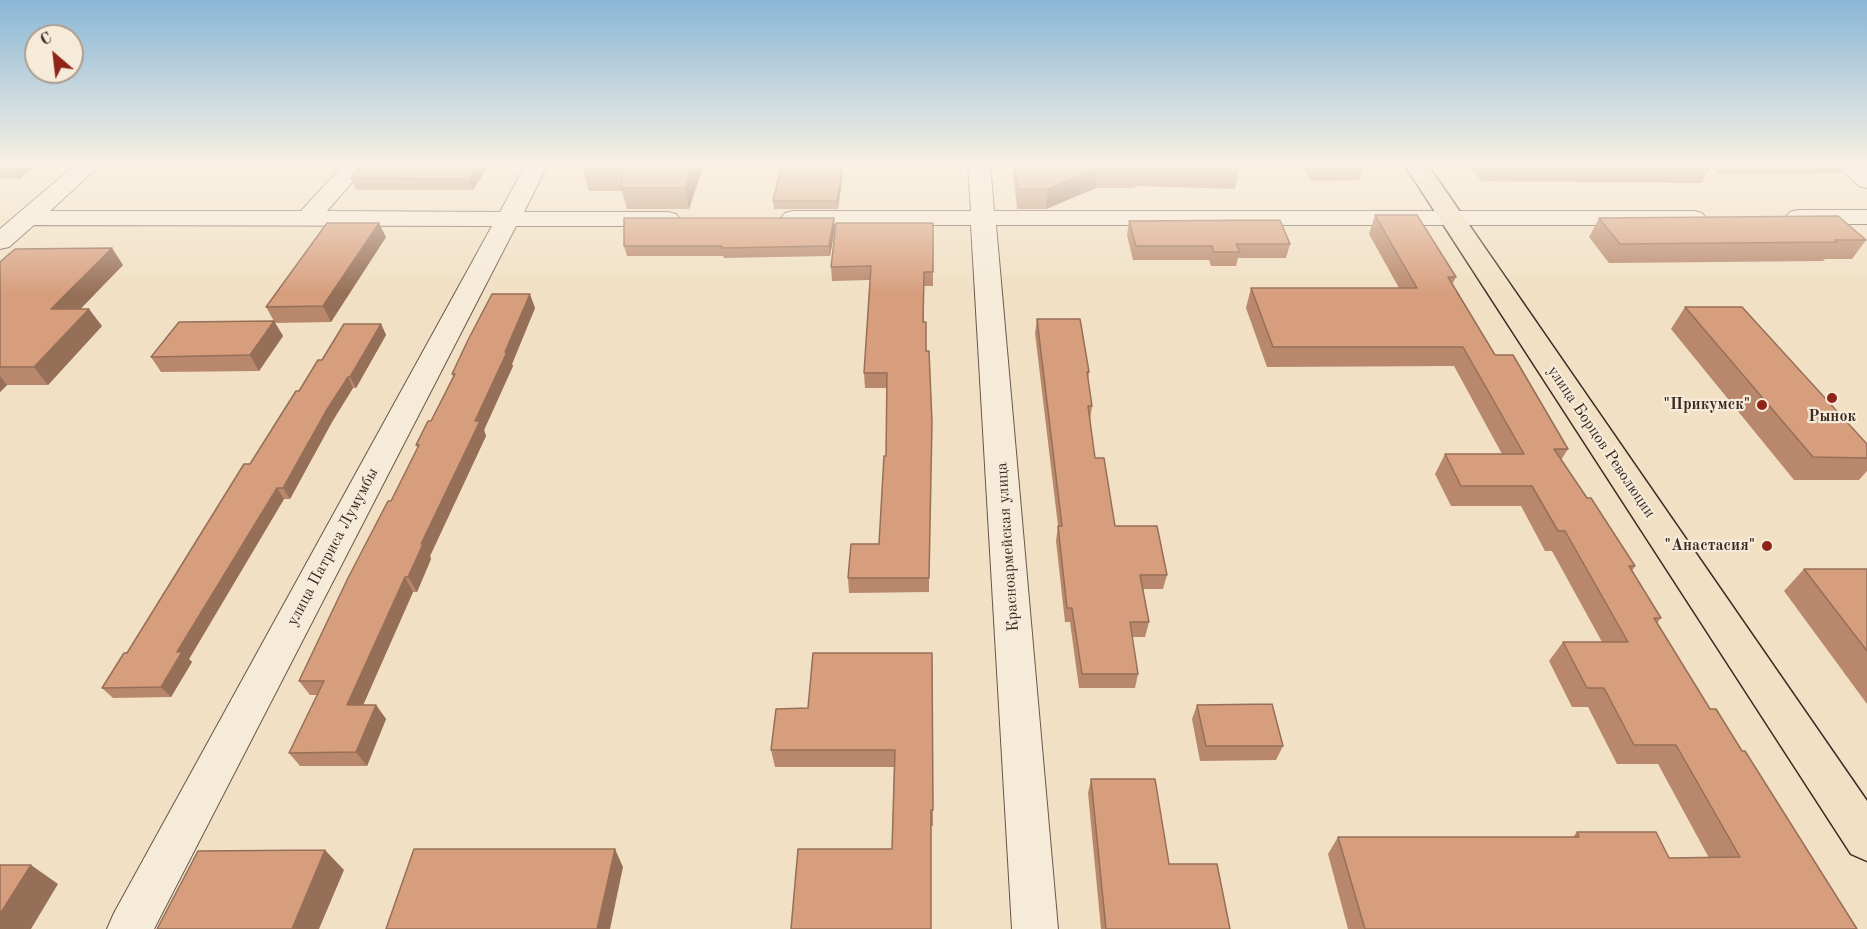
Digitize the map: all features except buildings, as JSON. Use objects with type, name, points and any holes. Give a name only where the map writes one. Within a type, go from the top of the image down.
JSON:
[{"type":"main road","name":"улица Борцов Революции","points":[[1444,207],[1867,839]]},
{"type":"street","points":[[0,242],[39,207]]},
{"type":"street","points":[[308,218],[318,207]]},
{"type":"street","name":"улица Патриса Лумумбы","points":[[130,929],[514,207]]},
{"type":"street","name":"Красноармейская улица","points":[[983,207],[1035,929]]},
{"type":"street","points":[[1772,217],[1867,217]]},
{"type":"street","points":[[27,218],[686,219]]},
{"type":"street","points":[[769,219],[1713,218]]},
{"type":"place","name":"Рынок","points":[[1832,398]]},
{"type":"place","name":"\"Прикумск\"","points":[[1762,405]]},
{"type":"place","name":"\"Анастасия\"","points":[[1767,546]]}]
